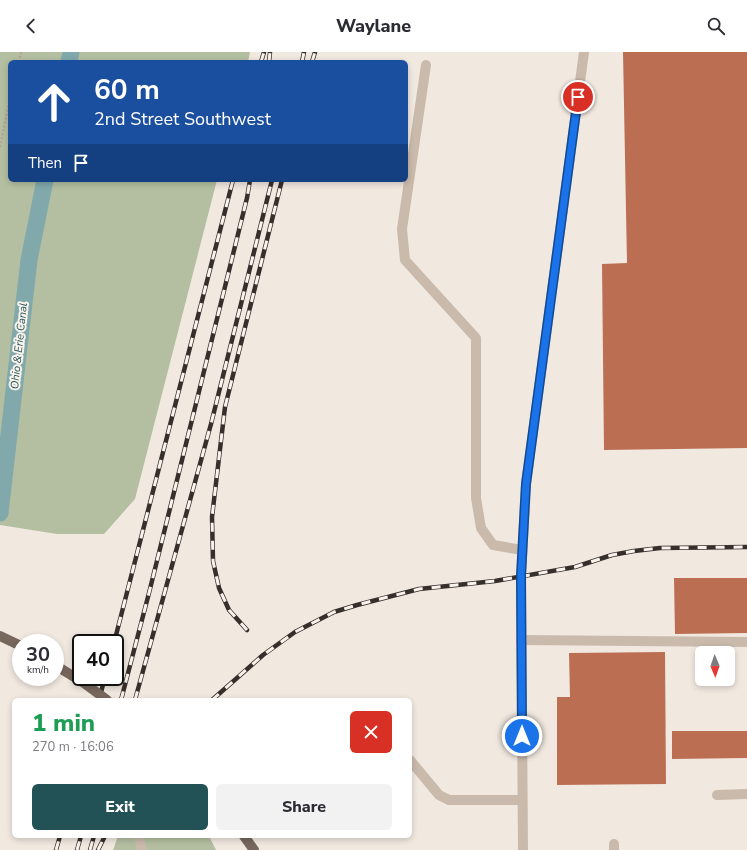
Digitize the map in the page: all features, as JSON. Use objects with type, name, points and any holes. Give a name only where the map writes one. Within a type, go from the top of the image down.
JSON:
[{"type":"main road","points":[[0,636],[12,642]]},
{"type":"main road","points":[[64,671],[104,698]]},
{"type":"main road","points":[[245,838],[254,850]]},
{"type":"street","points":[[523,850],[521,640],[522,550],[526,484],[584,52]]},
{"type":"street","points":[[426,65],[402,229],[405,260],[476,338],[476,498],[481,528],[493,545],[522,550]]},
{"type":"street","points":[[521,640],[747,642]]},
{"type":"street","points":[[412,762],[439,796],[449,800],[522,800]]},
{"type":"street","points":[[717,795],[747,794]]},
{"type":"street","points":[[139,838],[142,850]]},
{"type":"path","points":[[0,147],[8,108]]},
{"type":"green space","points":[[0,52],[250,52],[248,60],[8,60],[8,182],[216,182],[135,499],[104,534],[57,534],[0,525]]},
{"type":"green space","points":[[117,838],[210,838],[216,850],[113,850]]},
{"type":"building","points":[[623,52],[747,52],[747,448],[604,450],[602,264],[627,263]]},
{"type":"building","points":[[674,578],[747,578],[747,633],[675,634]]},
{"type":"building","points":[[665,652],[666,784],[557,785],[557,697],[570,697],[569,653]]},
{"type":"building","points":[[672,731],[747,731],[747,758],[672,759]]},
{"type":"waterway","name":"Ohio & Erie Canal","points":[[69,60],[71,52]]},
{"type":"waterway","name":"Ohio & Erie Canal","points":[[0,513],[29,260],[45,182]]},
{"type":"railway","points":[[262,60],[264,52]]},
{"type":"railway","points":[[269,60],[270,52]]},
{"type":"railway","points":[[302,60],[304,52]]},
{"type":"railway","points":[[313,60],[315,52]]},
{"type":"railway","points":[[116,634],[232,182]]},
{"type":"railway","points":[[122,698],[149,593],[247,198],[250,182]]},
{"type":"railway","points":[[136,698],[211,424],[272,182]]},
{"type":"railway","points":[[247,630],[229,610],[219,588],[213,561],[212,517],[225,407],[281,182]]},
{"type":"railway","points":[[214,698],[263,655],[295,632],[334,612],[357,605],[419,589],[495,581],[575,567],[612,555],[634,551],[660,548],[747,547]]},
{"type":"railway","points":[[100,698],[103,686]]},
{"type":"railway","points":[[56,850],[59,838]]},
{"type":"railway","points":[[77,850],[80,838]]},
{"type":"railway","points":[[90,850],[93,838]]},
{"type":"railway","points":[[98,850],[104,838]]},
{"type":"route","points":[[522,736],[521,576],[526,484],[578,97]]}]
